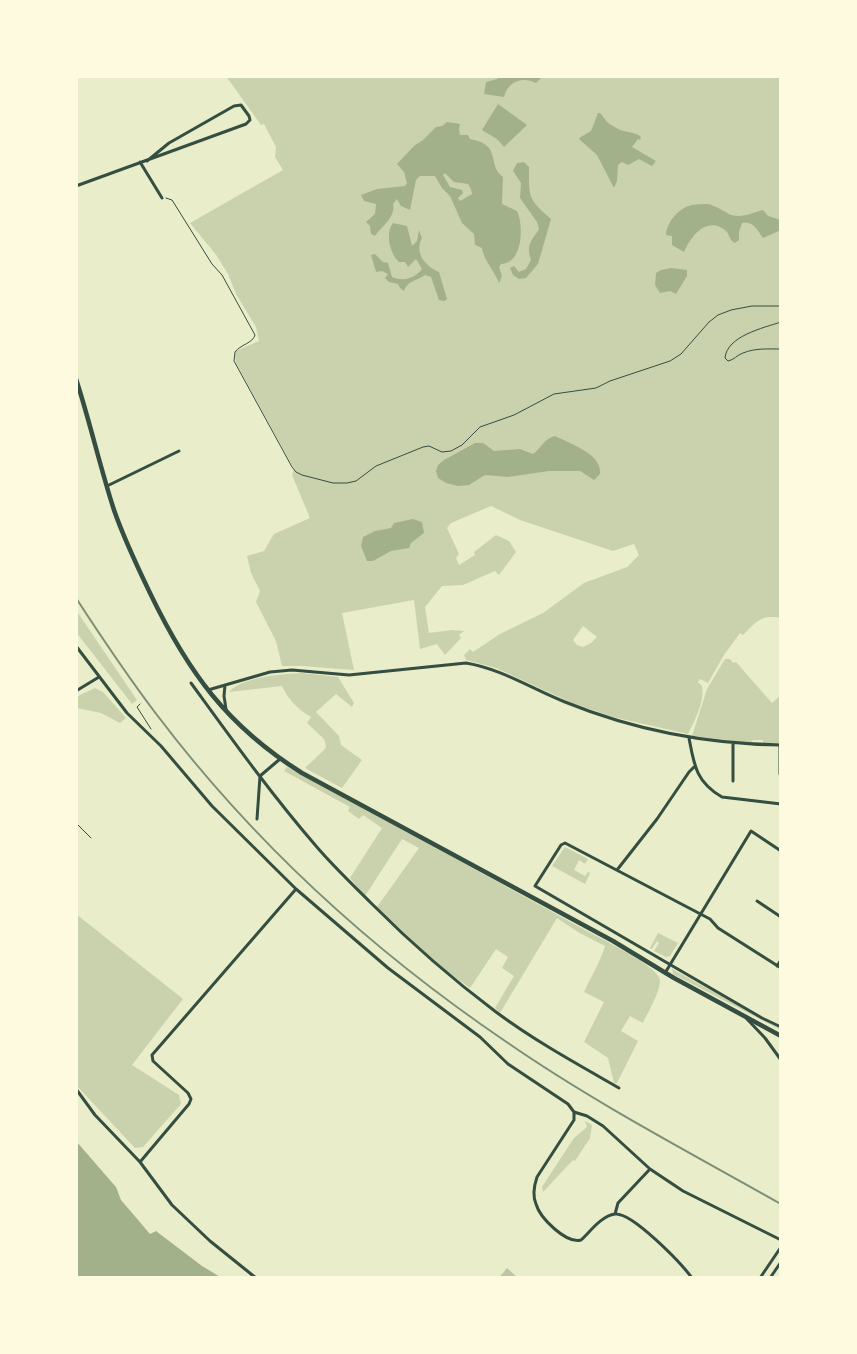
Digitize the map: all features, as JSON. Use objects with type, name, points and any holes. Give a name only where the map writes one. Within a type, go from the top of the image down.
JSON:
[{"type":"main road","points":[[76,379],[107,486],[124,536],[151,596],[175,643],[207,690],[228,714],[259,743],[302,773],[613,941],[665,973],[781,1036]]},
{"type":"street","points":[[76,186],[147,161],[246,124],[250,120],[244,108],[234,106],[170,143],[147,161]]},
{"type":"street","points":[[140,162],[162,198]]},
{"type":"street","points":[[107,486],[180,451]]},
{"type":"street","points":[[76,646],[127,713],[161,746],[212,806],[296,888],[388,968],[480,1037],[514,1069],[568,1104],[574,1112],[587,1116],[603,1126],[650,1169],[694,1198],[781,1240]]},
{"type":"street","points":[[207,690],[278,671],[316,671],[349,675],[466,664],[483,667],[585,710],[651,729],[689,738],[733,743],[781,745],[780,774]]},
{"type":"street","points":[[76,691],[99,677]]},
{"type":"street","points":[[191,683],[260,776],[316,846],[346,879],[407,939],[497,1013],[535,1039],[619,1088]]},
{"type":"street","points":[[226,685],[224,696],[228,714]]},
{"type":"street","points":[[689,738],[694,767],[705,784],[722,797],[781,804]]},
{"type":"street","points":[[733,743],[733,781]]},
{"type":"street","points":[[257,819],[260,776],[280,759]]},
{"type":"street","points":[[617,870],[657,819],[694,767]]},
{"type":"street","points":[[665,973],[751,831],[781,851]]},
{"type":"street","points":[[781,960],[779,967],[718,928],[710,919],[700,913],[565,843],[561,845],[534,886],[781,1027]]},
{"type":"street","points":[[140,1162],[189,1104],[191,1099],[188,1093],[153,1061],[152,1055],[296,888]]},
{"type":"street","points":[[757,901],[781,917]]},
{"type":"street","points":[[743,1015],[765,1038],[781,1060]]},
{"type":"street","points":[[76,1089],[95,1115],[140,1162],[155,1185],[186,1219],[210,1242],[256,1278]]},
{"type":"street","points":[[574,1112],[574,1120],[537,1177],[534,1185],[536,1207],[544,1218],[567,1238],[575,1242],[581,1240],[609,1216],[615,1214],[627,1217],[682,1264],[692,1278]]},
{"type":"street","points":[[615,1214],[618,1203],[650,1169]]},
{"type":"street","points":[[760,1278],[781,1247]]},
{"type":"street","points":[[770,1278],[781,1262]]},
{"type":"lane","points":[[76,822],[91,838]]},
{"type":"path","points":[[162,198],[172,200],[212,264],[222,275],[254,335],[252,340],[240,346],[235,352],[234,361],[292,467],[299,474],[333,482],[353,482],[376,466],[423,447],[429,446],[442,452],[450,451],[462,445],[480,427],[514,415],[554,394],[596,388],[610,381],[670,361],[681,354],[709,322],[725,312],[747,307],[781,306]]},
{"type":"path","points":[[781,322],[746,334],[736,340],[726,351],[725,358],[731,361],[738,355],[751,350],[781,349]]},
{"type":"path","points":[[140,704],[137,707],[152,732]]},
{"type":"shaded area","points":[[226,76],[781,76],[781,618],[764,618],[755,623],[743,635],[740,633],[724,655],[708,683],[700,679],[698,682],[702,686],[703,692],[701,704],[688,734],[613,717],[572,703],[496,668],[466,660],[464,655],[470,649],[473,652],[500,634],[543,613],[584,583],[627,567],[639,555],[634,544],[613,551],[520,520],[491,506],[451,523],[447,528],[459,554],[456,558],[459,565],[475,555],[474,552],[496,535],[509,541],[516,552],[499,575],[495,571],[463,585],[442,586],[425,607],[429,633],[452,630],[464,631],[459,635],[461,638],[445,655],[437,644],[420,649],[414,600],[342,613],[354,670],[282,666],[276,641],[256,602],[260,591],[251,573],[247,556],[264,551],[274,534],[310,518],[292,475],[294,469],[236,363],[236,351],[259,341],[256,327],[236,294],[228,274],[217,256],[190,223],[283,170],[275,157],[276,147],[264,124],[261,125]],"holes":[[[583,626],[597,637],[583,647],[577,645],[573,640]]]},
{"type":"shaded area","points":[[500,76],[543,76],[536,83],[520,80],[512,84],[504,97],[484,94],[486,82],[497,79]]},
{"type":"shaded area","points":[[498,104],[527,125],[504,147],[482,130]]},
{"type":"shaded area","points":[[598,113],[608,123],[618,129],[641,137],[632,147],[656,161],[652,166],[639,159],[628,165],[622,162],[618,165],[617,181],[614,188],[597,155],[579,138],[591,131]]},
{"type":"shaded area","points":[[447,122],[460,124],[460,135],[468,135],[470,139],[487,146],[498,172],[503,177],[502,204],[517,211],[521,225],[518,251],[514,258],[501,264],[499,267],[502,276],[499,283],[482,248],[475,245],[474,234],[462,223],[450,196],[442,188],[435,176],[420,176],[416,180],[410,210],[401,206],[397,199],[393,204],[392,213],[388,221],[375,236],[371,234],[370,226],[366,222],[375,214],[376,204],[364,201],[361,195],[377,189],[405,186],[407,183],[404,172],[397,164],[436,127],[442,126]],"holes":[[[445,173],[454,182],[468,184],[472,194],[460,201],[458,198],[463,193],[462,190],[450,187],[443,175]]]},
{"type":"shaded area","points":[[524,162],[529,167],[531,197],[538,207],[551,219],[538,264],[526,278],[519,279],[513,275],[510,268],[514,266],[519,272],[526,269],[531,260],[530,243],[539,229],[537,222],[520,198],[521,183],[513,171],[517,163]]},
{"type":"shaded area","points":[[696,204],[708,204],[736,216],[763,210],[768,216],[781,220],[781,230],[763,238],[750,223],[742,223],[739,240],[735,243],[726,231],[712,225],[706,226],[695,234],[684,252],[672,245],[672,236],[666,235],[674,216],[687,207]]},
{"type":"shaded area","points":[[393,223],[407,226],[412,246],[417,241],[419,230],[422,238],[419,249],[420,254],[425,263],[439,272],[447,299],[444,301],[439,300],[431,277],[425,275],[413,281],[404,291],[398,284],[389,282],[385,278],[388,274],[382,271],[376,272],[371,255],[375,254],[383,262],[388,263],[392,277],[409,278],[416,275],[422,269],[416,259],[408,267],[405,262],[399,262],[393,254],[389,232]]},
{"type":"shaded area","points":[[671,268],[687,270],[687,276],[676,294],[670,291],[660,293],[655,285],[656,273]]},
{"type":"shaded area","points":[[555,436],[592,456],[599,466],[600,474],[594,480],[580,471],[549,471],[508,477],[485,475],[469,485],[458,486],[446,483],[438,478],[436,471],[438,465],[475,443],[483,443],[494,451],[520,449],[533,454],[547,440]]},
{"type":"shaded area","points":[[413,519],[422,522],[424,533],[411,543],[409,548],[391,551],[373,561],[367,561],[361,546],[363,537],[375,531],[391,528],[394,523]]},
{"type":"shaded area","points":[[76,610],[137,700],[132,704],[76,632]]},
{"type":"shaded area","points":[[725,659],[730,659],[733,663],[736,662],[772,703],[781,695],[781,743],[763,743],[763,740],[753,740],[750,743],[692,736],[707,689]]},
{"type":"shaded area","points":[[302,673],[338,677],[354,703],[352,707],[336,694],[316,712],[339,736],[341,745],[362,760],[342,788],[305,768],[326,746],[324,739],[307,723],[311,717],[294,704],[282,686],[229,692],[243,683],[253,680],[274,675]]},
{"type":"shaded area","points":[[95,688],[103,692],[126,718],[120,723],[101,713],[77,708],[78,696]]},
{"type":"shaded area","points":[[287,767],[621,949],[654,971],[659,977],[659,987],[643,1023],[630,1016],[621,1031],[638,1041],[617,1083],[614,1083],[608,1058],[584,1042],[604,1002],[584,992],[605,946],[578,932],[557,918],[500,1013],[495,1008],[514,976],[502,968],[508,957],[496,949],[470,988],[440,966],[377,907],[419,848],[402,839],[365,896],[350,878],[382,828],[363,815],[359,819],[348,811],[350,807],[284,771]]},
{"type":"shaded area","points":[[565,847],[588,859],[585,864],[579,860],[574,870],[585,876],[588,872],[590,873],[585,884],[552,866]]},
{"type":"shaded area","points":[[76,914],[183,999],[132,1065],[179,1095],[181,1104],[143,1147],[135,1148],[76,1085]]},
{"type":"shaded area","points":[[658,933],[678,943],[670,956],[666,957],[654,951],[659,943],[657,941],[652,949],[650,948]]},
{"type":"shaded area","points":[[672,969],[781,1029],[781,1030],[673,974]]},
{"type":"shaded area","points":[[585,1121],[592,1125],[590,1138],[575,1161],[573,1160],[543,1192],[542,1187],[574,1138],[587,1127]]},
{"type":"shaded area","points":[[76,1141],[116,1187],[121,1200],[150,1234],[156,1231],[202,1266],[222,1278],[76,1278]]},
{"type":"building","points":[[507,1268],[518,1278],[499,1278]]},
{"type":"railway","points":[[76,598],[105,643],[194,762],[234,808],[276,851],[364,933],[459,1008],[541,1065],[643,1126],[781,1204]]}]
